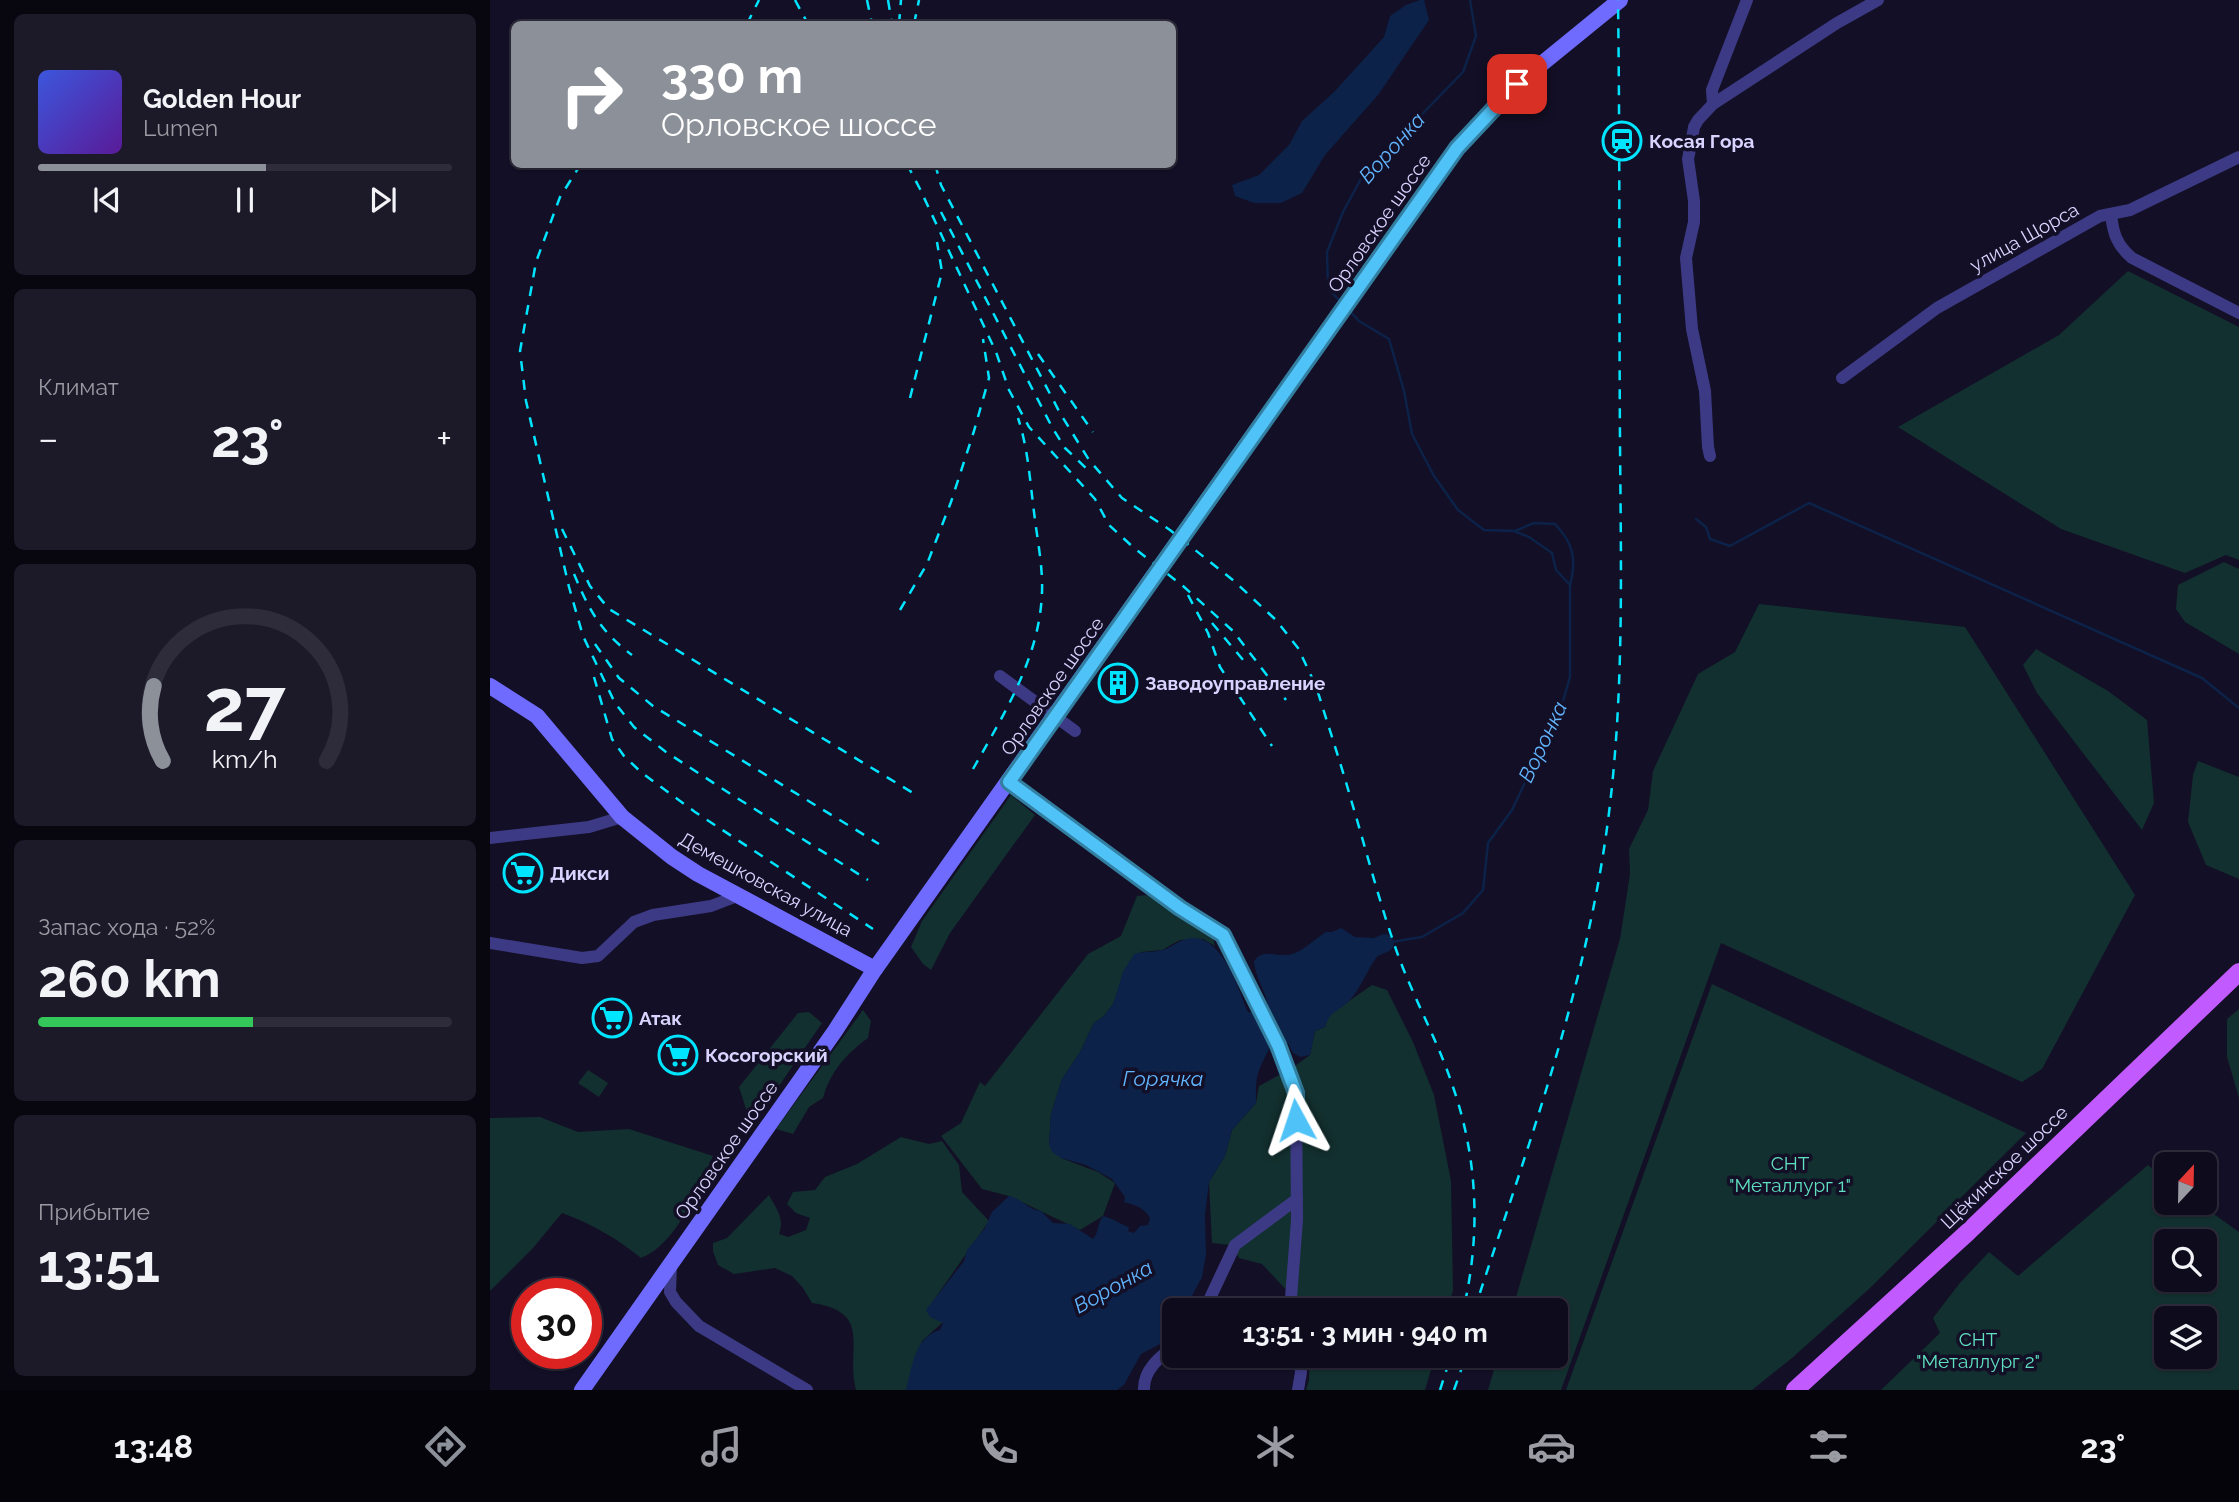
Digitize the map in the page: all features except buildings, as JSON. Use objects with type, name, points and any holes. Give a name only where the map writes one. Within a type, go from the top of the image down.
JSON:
[{"type":"main road","name":"Орловское шоссе","points":[[582,1390],[848,1012],[875,969],[1457,148],[1517,84],[1620,0]]},
{"type":"main road","name":"Демешковская улица","points":[[490,687],[537,716],[622,817],[672,857],[698,874],[875,969]]},
{"type":"main road","name":"Щёкинское шоссе","points":[[1794,1390],[1968,1232],[2239,972]]},
{"type":"street","points":[[1713,104],[1712,90],[1747,0]]},
{"type":"street","points":[[1710,456],[1707,447],[1705,391],[1692,329],[1686,266],[1694,222],[1688,159],[1694,127],[1713,104],[1837,23],[1878,0]]},
{"type":"street","name":"улица Щорса","points":[[1842,378],[1937,307],[2100,216],[2130,211],[2239,157]]},
{"type":"street","points":[[2111,214],[2113,234],[2120,247],[2132,258],[2239,313]]},
{"type":"street","points":[[999,676],[1076,731]]},
{"type":"street","points":[[1009,782],[1180,908],[1223,935],[1278,1045],[1296,1093],[1297,1199],[1291,1298]]},
{"type":"street","points":[[490,838],[589,827],[622,817]]},
{"type":"street","points":[[490,943],[582,958],[598,956],[634,922],[653,915],[711,906],[740,895]]},
{"type":"street","points":[[1210,1298],[1235,1245],[1297,1199]]},
{"type":"street","points":[[671,1266],[670,1292],[699,1326],[807,1390]]},
{"type":"street","points":[[1144,1390],[1143,1385],[1149,1371],[1162,1358]]},
{"type":"street","points":[[1298,1390],[1300,1368]]},
{"type":"green space","points":[[2128,271],[2239,327],[2239,560],[2226,555],[2185,573],[2061,529],[1898,427],[2059,335]]},
{"type":"green space","points":[[2224,562],[2239,569],[2239,654],[2185,622],[2176,609],[2178,585]]},
{"type":"green space","points":[[1759,604],[1965,627],[2135,895],[2042,1069],[2022,1082],[1721,943],[1561,1390],[1488,1390],[1494,1368],[1568,1368],[1568,1298],[1516,1298],[1620,939],[1630,874],[1629,849],[1648,810],[1653,771],[1698,674],[1735,652]]},
{"type":"green space","points":[[2036,649],[2108,691],[2147,720],[2154,803],[2142,830],[2037,693],[2023,665]]},
{"type":"green space","points":[[2198,761],[2239,777],[2239,879],[2206,865],[2188,822],[2193,775]]},
{"type":"green space","points":[[1011,795],[1035,815],[950,933],[931,970],[911,947],[922,921]]},
{"type":"green space","points":[[1147,895],[1204,931],[1213,938],[1215,946],[1203,939],[1180,940],[1162,950],[1141,952],[1113,1004],[1104,1016],[1094,1023],[1080,1052],[1062,1079],[1051,1114],[1049,1144],[1061,1158],[1098,1172],[1115,1183],[1103,1216],[1080,1230],[1009,1196],[982,1189],[941,1136],[961,1123],[980,1082],[985,1086],[1088,954],[1121,936],[1137,896]]},
{"type":"green space","name":"СНТ \"Металлург 1\"","points":[[1712,984],[2026,1133],[1869,1289],[1752,1390],[1566,1390]]},
{"type":"green space","points":[[1372,985],[1387,990],[1413,1042],[1434,1095],[1451,1181],[1453,1290],[1451,1298],[1294,1298],[1262,1264],[1239,1258],[1231,1245],[1212,1243],[1209,1182],[1225,1156],[1232,1130],[1256,1103],[1259,1086],[1310,1055],[1315,1031],[1325,1027],[1329,1015]]},
{"type":"green space","points":[[2239,1009],[2239,1098],[2227,1057],[2227,1019]]},
{"type":"green space","points":[[863,1010],[871,1021],[868,1038],[840,1064],[823,1098],[809,1107],[793,1134],[776,1129]]},
{"type":"green space","points":[[809,1012],[822,1023],[755,1121],[747,1112],[739,1087],[798,1013]]},
{"type":"green space","points":[[588,1070],[608,1083],[599,1097],[578,1083]]},
{"type":"green space","points":[[540,1117],[578,1132],[629,1129],[713,1156],[685,1214],[654,1251],[641,1258],[603,1232],[562,1213],[533,1248],[490,1291],[490,1118]]},
{"type":"green space","points":[[901,1137],[929,1144],[942,1141],[959,1165],[962,1192],[989,1221],[927,1310],[943,1322],[922,1341],[907,1390],[856,1390],[853,1375],[853,1334],[850,1323],[843,1314],[812,1303],[792,1276],[775,1268],[734,1274],[718,1265],[713,1243],[727,1238],[769,1195],[780,1218],[779,1234],[788,1237],[806,1230],[810,1218],[796,1213],[787,1204],[793,1192],[815,1190],[825,1177],[857,1164]]},
{"type":"green space","name":"СНТ \"Металлург 2\"","points":[[2148,1165],[2154,1170],[2154,1215],[2215,1215],[2239,1232],[2239,1390],[1881,1390],[1940,1333],[1933,1318],[1959,1284],[1989,1252],[2018,1276]]},
{"type":"green space","points":[[1310,1368],[1431,1368],[1425,1390],[1306,1390]]},
{"type":"water","points":[[1424,0],[1429,20],[1378,95],[1325,155],[1302,193],[1281,203],[1254,203],[1235,196],[1232,185],[1259,175],[1289,145],[1302,121],[1334,92],[1384,37],[1390,16],[1406,5]]},
{"type":"water","name":"Горячка","points":[[1341,928],[1355,937],[1374,938],[1380,953],[1352,997],[1332,1014],[1325,1027],[1315,1031],[1310,1055],[1300,1057],[1293,1053],[1288,1043],[1275,1044],[1268,1051],[1258,1076],[1256,1103],[1232,1130],[1225,1156],[1209,1182],[1205,1215],[1206,1254],[1202,1277],[1191,1298],[1162,1298],[1162,1341],[1141,1354],[1124,1385],[1117,1390],[906,1390],[919,1346],[931,1334],[940,1330],[943,1323],[930,1317],[926,1310],[964,1261],[967,1250],[985,1228],[992,1212],[1009,1196],[1041,1211],[1053,1223],[1070,1224],[1093,1239],[1103,1216],[1129,1227],[1128,1231],[1134,1233],[1140,1226],[1148,1225],[1148,1214],[1124,1202],[1125,1197],[1112,1179],[1086,1165],[1061,1158],[1052,1152],[1049,1144],[1051,1114],[1062,1079],[1080,1052],[1094,1023],[1104,1016],[1113,1004],[1123,972],[1134,954],[1166,949],[1188,938],[1203,940],[1221,955],[1228,966],[1248,1012],[1256,1013],[1268,1006],[1255,967],[1254,961],[1257,957],[1265,954],[1292,954],[1326,932]]},
{"type":"waterway","name":"Воронка","points":[[1339,300],[1328,288],[1327,252],[1343,212],[1363,175],[1463,72],[1476,36],[1470,0]]},
{"type":"waterway","name":"Воронка","points":[[1349,310],[1359,321],[1389,339],[1404,391],[1412,434],[1434,476],[1458,510],[1484,530],[1514,531],[1529,537],[1552,553],[1556,570],[1570,585],[1570,677],[1563,701],[1512,810],[1488,843],[1483,890],[1463,913],[1422,937],[1385,943]]},
{"type":"waterway","points":[[1696,519],[1706,527],[1710,539],[1730,546],[1809,503],[2202,678],[2239,708]]},
{"type":"waterway","points":[[1515,531],[1534,523],[1555,524],[1566,538],[1572,552],[1570,585]]},
{"type":"waterway","name":"Воронка","points":[[1355,956],[1385,943]]},
{"type":"railway","points":[[748,21],[759,0]]},
{"type":"railway","points":[[795,0],[806,21]]},
{"type":"railway","points":[[867,0],[871,21]]},
{"type":"railway","points":[[888,0],[892,21]]},
{"type":"railway","points":[[899,21],[901,0]]},
{"type":"railway","points":[[915,21],[919,0]]},
{"type":"railway","points":[[1478,1298],[1564,1028],[1592,913],[1610,804],[1618,700],[1621,597],[1618,0]]},
{"type":"railway","points":[[578,168],[560,197],[536,262],[520,351],[526,401],[583,636],[615,703],[634,727],[666,752],[868,880]]},
{"type":"railway","points":[[909,168],[996,352],[1009,390],[1029,427],[1095,499],[1109,525],[1233,631],[1286,700]]},
{"type":"railway","points":[[936,168],[941,185],[1060,413],[1089,460],[1122,498],[1170,530],[1234,581],[1276,620],[1298,648],[1316,686],[1391,936],[1447,1070],[1468,1142],[1474,1226],[1473,1254],[1466,1298]]},
{"type":"railway","points":[[941,212],[1052,427],[1065,448],[1089,471]]},
{"type":"railway","points":[[910,398],[942,272],[937,242]]},
{"type":"railway","points":[[900,610],[927,564],[974,431],[989,378],[983,339]]},
{"type":"railway","points":[[1038,354],[1093,432]]},
{"type":"railway","points":[[973,769],[1018,684],[1035,639],[1040,616],[1041,562],[1026,453],[1018,418]]},
{"type":"railway","points":[[562,529],[590,586],[609,609],[918,796]]},
{"type":"railway","points":[[574,574],[597,619],[632,655]]},
{"type":"railway","points":[[1188,595],[1208,633],[1220,667],[1272,746]]},
{"type":"railway","points":[[1212,623],[1244,661]]},
{"type":"railway","points":[[595,644],[619,678],[653,706],[879,844]]},
{"type":"railway","points":[[594,677],[612,739],[624,756],[642,773],[695,812],[873,929]]},
{"type":"railway","points":[[1440,1390],[1447,1368]]},
{"type":"railway","points":[[1454,1390],[1462,1368]]},
{"type":"place","name":"Косая Гора","points":[[1622,141]]},
{"type":"place","name":"Заводоуправление","points":[[1118,683]]},
{"type":"place","name":"Дикси","points":[[523,873]]},
{"type":"place","name":"Атак","points":[[612,1018]]},
{"type":"place","name":"Косогорский","points":[[678,1055]]},
{"type":"route","points":[[1296,1120],[1296,1093],[1278,1045],[1223,935],[1180,908],[1009,782],[1457,148],[1517,84]]}]
